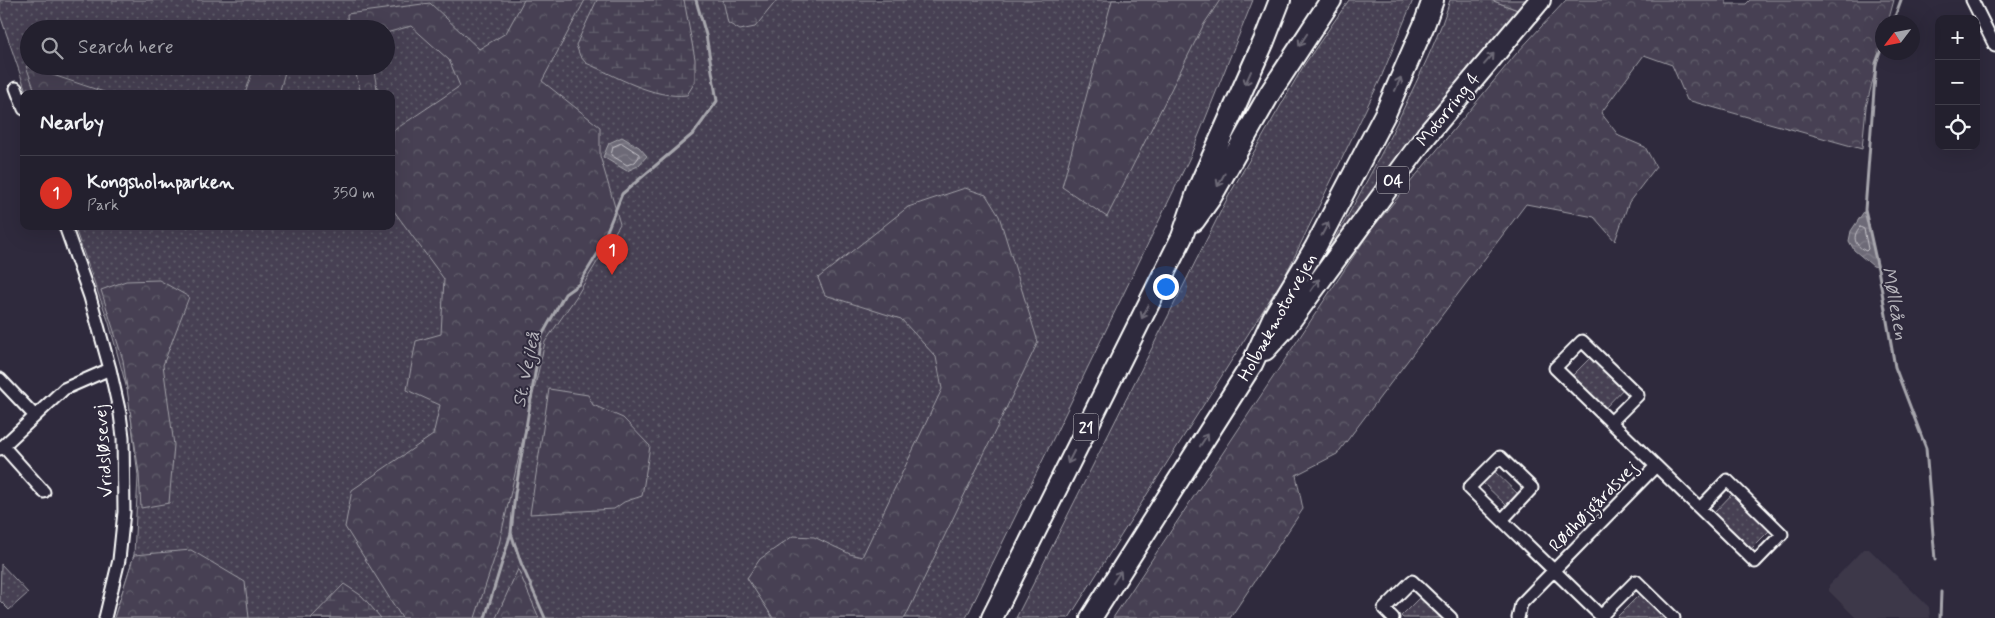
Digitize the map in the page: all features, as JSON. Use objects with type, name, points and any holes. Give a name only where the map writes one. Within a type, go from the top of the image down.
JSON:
[{"type":"highway","name":"21","points":[[992,618],[1182,237],[1199,187],[1264,41],[1280,0]]},
{"type":"highway","points":[[1182,237],[1211,197],[1270,93],[1331,0]]},
{"type":"highway","name":"Holbækmotorvejen","points":[[1091,618],[1252,364],[1273,318],[1319,240],[1380,123],[1424,26],[1433,0]]},
{"type":"highway","name":"Motorring 4","points":[[1252,364],[1285,328],[1426,136],[1540,0]]},
{"type":"street","points":[[1972,0],[1995,46]]},
{"type":"street","points":[[16,88],[20,98]]},
{"type":"street","name":"Vridsløsevej","points":[[66,230],[90,297],[110,369],[123,436],[124,512],[119,560],[105,618]]},
{"type":"street","name":"Rødhøjgårdsvej","points":[[1611,422],[1638,395],[1582,341],[1556,368],[1611,422],[1656,466],[1755,562],[1782,534],[1727,480],[1700,508]]},
{"type":"street","points":[[44,492],[2,447],[64,389],[110,369]]},
{"type":"street","points":[[0,379],[35,416]]},
{"type":"street","name":"Rødhøjgårdsvej","points":[[1502,520],[1532,488],[1500,457],[1469,488],[1602,617],[1636,581],[1674,618]]},
{"type":"street","name":"Rødhøjgårdsvej","points":[[1518,618],[1522,604],[1656,466]]},
{"type":"street","points":[[1393,618],[1384,609],[1412,580],[1451,618]]},
{"type":"shaded area","points":[[1863,549],[1869,549],[1929,607],[1930,618],[1856,618],[1829,591],[1829,585]]},
{"type":"green space","points":[[0,0],[1253,0],[1190,157],[966,618],[114,618],[134,555],[138,476],[128,393],[109,323],[75,230],[395,230],[395,90],[26,90],[21,75],[395,75],[395,20],[20,20],[20,74],[0,15]]},
{"type":"green space","points":[[524,0],[585,0],[542,81],[600,127],[600,156],[620,224],[576,297],[545,342],[499,544],[475,618],[402,618],[345,527],[352,490],[433,435],[440,405],[407,390],[416,341],[441,334],[444,279],[395,212],[395,130],[460,86],[449,60],[411,26],[395,30],[395,20],[347,20],[347,14],[430,3],[479,49],[506,33]]},
{"type":"green space","points":[[597,0],[684,0],[695,59],[695,82],[687,95],[661,94],[648,90],[586,63],[580,56],[576,45]]},
{"type":"green space","points":[[723,0],[777,0],[755,27],[740,30],[728,23]]},
{"type":"green space","points":[[1112,0],[1220,0],[1204,24],[1107,217],[1062,187]]},
{"type":"green space","points":[[1349,0],[1413,0],[1380,80],[1286,274],[1069,618],[1016,618],[1228,197],[1304,65]]},
{"type":"green space","points":[[1450,0],[1491,0],[1518,10],[1437,107],[1324,257],[1369,177],[1400,116],[1432,48]]},
{"type":"green space","points":[[1491,0],[1528,0],[1518,10]]},
{"type":"green space","points":[[1566,0],[1726,0],[1726,4],[1746,4],[1750,0],[1894,0],[1890,15],[1875,15],[1875,60],[1878,60],[1866,107],[1862,149],[1687,100],[1672,65],[1644,55],[1601,113],[1619,136],[1645,147],[1656,167],[1629,202],[1615,241],[1594,217],[1526,204],[1337,454],[1296,475],[1303,509],[1230,618],[1113,618],[1371,230],[1516,54]]},
{"type":"green space","points":[[29,75],[53,75],[98,90],[35,90]]},
{"type":"green space","points":[[251,75],[284,75],[280,90],[246,90]]},
{"type":"green space","points":[[356,75],[375,75],[377,90],[360,90]]},
{"type":"green space","points":[[965,188],[986,195],[999,216],[1038,342],[905,618],[773,618],[747,578],[760,559],[793,536],[814,537],[850,554],[862,557],[942,389],[936,357],[901,319],[825,295],[818,278],[908,207]]},
{"type":"green space","points":[[159,280],[189,297],[163,365],[174,445],[169,503],[141,508],[139,474],[123,360],[101,290],[126,281]]},
{"type":"green space","points":[[1593,355],[1626,386],[1605,408],[1572,376]]},
{"type":"green space","points":[[549,389],[588,395],[593,405],[623,418],[650,446],[642,496],[624,502],[614,509],[530,514]]},
{"type":"green space","points":[[1493,470],[1518,494],[1507,506],[1482,482]]},
{"type":"green space","points":[[1733,493],[1770,530],[1751,549],[1714,513]]},
{"type":"green space","points":[[191,550],[245,582],[249,618],[114,618],[134,555]]},
{"type":"green space","points":[[1,564],[28,593],[9,610],[0,601]]},
{"type":"green space","points":[[518,569],[539,618],[496,618]]},
{"type":"green space","points":[[344,584],[362,596],[381,618],[311,618]]},
{"type":"green space","points":[[1641,593],[1666,618],[1616,618]]},
{"type":"green space","points":[[1422,595],[1445,618],[1403,618],[1401,616]]},
{"type":"water","points":[[622,137],[639,147],[647,156],[638,166],[627,171],[603,157],[609,143]]},
{"type":"water","points":[[1865,210],[1877,267],[1873,266],[1854,250],[1849,241],[1851,231]]},
{"type":"waterway","name":"St. Vejleå","points":[[545,618],[521,563],[511,533],[515,494],[541,337],[565,294],[579,284],[598,253],[622,194],[694,133],[717,101],[706,35],[696,0]]},
{"type":"waterway","name":"Mølleåen","points":[[1896,15],[1901,0]]},
{"type":"waterway","name":"Mølleåen","points":[[1877,60],[1865,210],[1878,269],[1895,367],[1926,448],[1935,560]]},
{"type":"waterway","points":[[485,618],[511,533]]},
{"type":"waterway","points":[[1940,618],[1941,592]]},
{"type":"place","name":"Kongsholmparken","points":[[612,275]]}]
